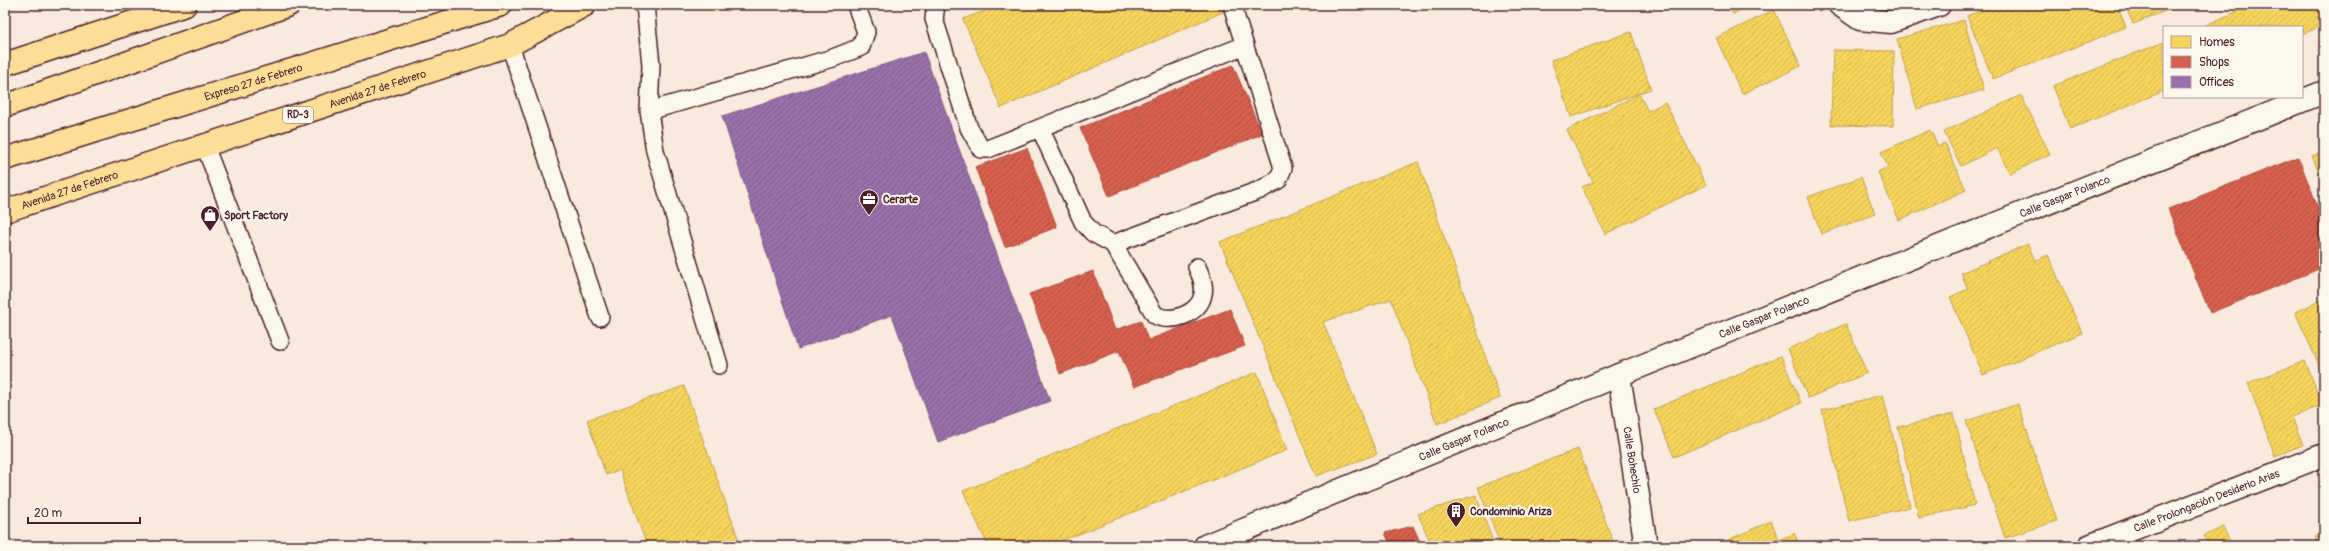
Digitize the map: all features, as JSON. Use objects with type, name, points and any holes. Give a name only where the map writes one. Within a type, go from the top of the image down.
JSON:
[{"type":"main road","points":[[5,64],[185,5]]},
{"type":"main road","points":[[5,106],[289,5]]},
{"type":"main road","name":"Expreso 27 de Febrero","points":[[5,159],[501,5]]},
{"type":"main road","name":"Avenida 27 de Febrero","points":[[5,211],[510,45],[584,5]]},
{"type":"street","points":[[1840,5],[1860,19],[1891,22],[1939,5]]},
{"type":"street","name":"Calle Gaspar Polanco","points":[[1205,546],[1619,375],[2324,92]]},
{"type":"street","name":"Calle Bohechío","points":[[1619,375],[1646,546]]},
{"type":"street","name":"Calle Prolongación Desiderio Arias","points":[[2088,546],[2324,455]]},
{"type":"lane","points":[[645,5],[651,65],[649,111],[656,151],[719,365]]},
{"type":"lane","points":[[649,111],[833,58],[861,47],[866,32],[856,5]]},
{"type":"lane","points":[[936,5],[934,19],[969,128],[981,149],[988,149],[1245,45]]},
{"type":"lane","points":[[1113,244],[1260,190],[1278,180],[1282,175],[1283,168],[1232,5]]},
{"type":"lane","points":[[510,45],[600,317]]},
{"type":"lane","points":[[1040,128],[1083,222],[1093,233],[1113,244],[1155,315],[1170,320],[1184,315],[1198,306],[1203,295],[1203,281],[1197,267]]},
{"type":"lane","points":[[205,146],[280,341]]},
{"type":"building: Homes","points":[[1000,5],[1223,5],[1225,11],[1001,108],[963,19]]},
{"type":"building: Homes","points":[[1699,5],[1711,5],[1702,10]]},
{"type":"building: Homes","points":[[1728,5],[1749,5],[1733,14]]},
{"type":"building: Homes","points":[[1994,5],[2117,5],[2126,27],[1993,79],[1967,16]]},
{"type":"building: Homes","points":[[2125,5],[2180,5],[2133,24]]},
{"type":"building: Homes","points":[[2252,5],[2324,5],[2324,25],[2303,34],[2303,26],[2203,26]]},
{"type":"building: Homes","points":[[1774,10],[1801,66],[1742,94],[1716,38]]},
{"type":"building: Homes","points":[[1964,20],[1984,90],[1917,109],[1897,39]]},
{"type":"building: Homes","points":[[1631,32],[1651,89],[1571,117],[1551,60]]},
{"type":"building: Homes","points":[[2163,42],[2163,91],[2070,129],[2053,86]]},
{"type":"building: Homes","points":[[1833,50],[1894,51],[1893,126],[1831,125]]},
{"type":"building: Homes","points":[[1639,94],[1648,111],[1665,102],[1706,185],[1605,234],[1582,187],[1593,182],[1567,130]]},
{"type":"building: Homes","points":[[2021,95],[2050,154],[2010,174],[1997,148],[1961,166],[1944,132]]},
{"type":"building: Homes","points":[[1930,130],[1938,146],[1945,143],[1966,190],[1899,220],[1878,172],[1888,167],[1881,152]]},
{"type":"building: Homes","points":[[2324,151],[2324,183],[2312,156]]},
{"type":"building: Homes","points":[[1418,162],[1500,398],[1437,424],[1391,299],[1323,322],[1377,454],[1316,476],[1220,242]]},
{"type":"building: Homes","points":[[1861,177],[1875,214],[1821,234],[1808,197]]},
{"type":"building: Homes","points":[[2028,244],[2035,261],[2048,255],[2082,333],[1983,375],[1950,297],[1968,289],[1961,273]]},
{"type":"building: Homes","points":[[2324,299],[2324,376],[2295,312]]},
{"type":"building: Homes","points":[[1846,324],[1867,373],[1808,398],[1788,349]]},
{"type":"building: Homes","points":[[1781,356],[1801,403],[1674,457],[1654,409]]},
{"type":"building: Homes","points":[[2305,361],[2323,405],[2292,417],[2303,445],[2275,456],[2248,383]]},
{"type":"building: Homes","points":[[1257,372],[1287,450],[1049,546],[988,546],[963,491]]},
{"type":"building: Homes","points":[[684,386],[741,546],[647,546],[620,470],[606,475],[587,420]]},
{"type":"building: Homes","points":[[1883,395],[1910,507],[1849,521],[1822,410]]},
{"type":"building: Homes","points":[[2018,404],[2057,521],[2005,538],[1966,421]]},
{"type":"building: Homes","points":[[1954,414],[1975,505],[1919,518],[1898,427]]},
{"type":"building: Homes","points":[[1578,449],[1614,544],[1608,546],[1501,546],[1478,487]]},
{"type":"building: Homes","name":"Condominio Ariza","points":[[1476,495],[1493,542],[1481,546],[1432,546],[1418,514]]},
{"type":"building: Homes","points":[[1771,521],[1779,540],[1794,533],[1800,546],[1714,546]]},
{"type":"building: Homes","points":[[2223,527],[2232,546],[2209,546],[2204,536]]},
{"type":"building: Homes","points":[[2324,533],[2324,546],[2320,546],[2315,537]]},
{"type":"building: Homes","points":[[560,540],[562,546],[542,546]]},
{"type":"building: Shops","points":[[1233,65],[1262,134],[1109,196],[1080,128]]},
{"type":"building: Shops","points":[[1027,148],[1057,227],[1005,247],[975,167]]},
{"type":"building: Shops","points":[[2298,157],[2324,222],[2324,267],[2210,313],[2168,209]]},
{"type":"building: Shops","points":[[1093,271],[1115,330],[1141,321],[1148,340],[1230,309],[1245,346],[1134,387],[1119,351],[1060,374],[1029,294]]},
{"type":"building: Shops","points":[[1413,526],[1422,546],[1391,546],[1385,533]]},
{"type":"building: Offices","name":"Cerarte","points":[[924,52],[1050,401],[938,442],[892,315],[798,349],[722,116]]},
{"type":"place","name":"Cerarte","points":[[869,216]]},
{"type":"place","name":"Sport Factory","points":[[210,232]]},
{"type":"place","name":"Condominio Ariza","points":[[1456,528]]}]
